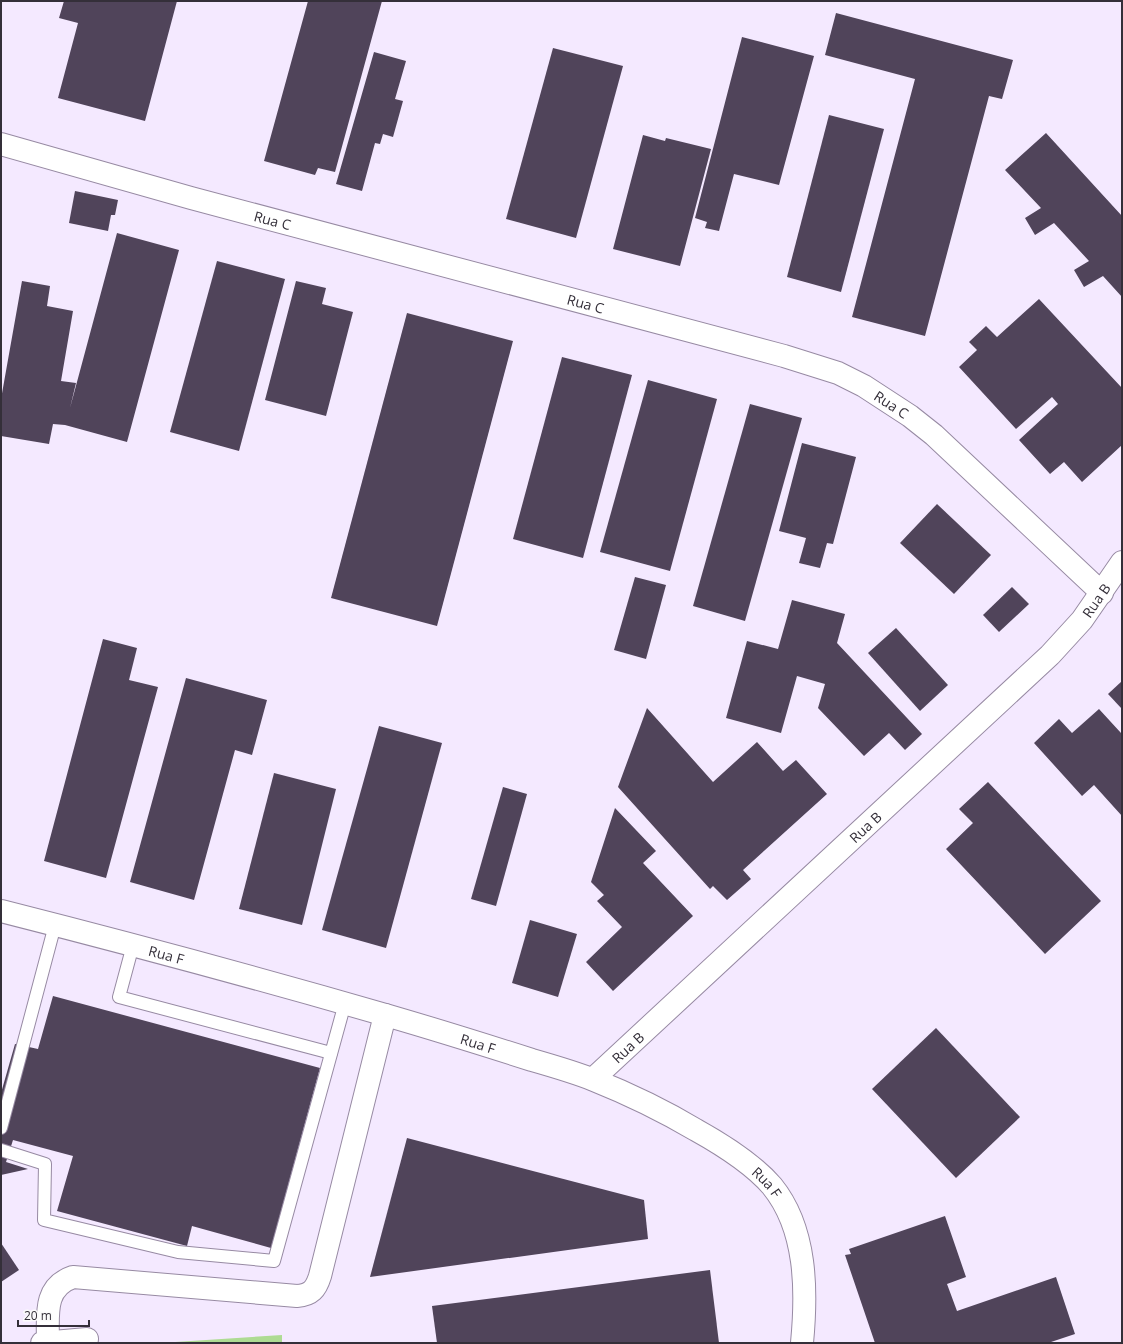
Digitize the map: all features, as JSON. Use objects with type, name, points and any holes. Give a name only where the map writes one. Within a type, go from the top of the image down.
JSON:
[{"type":"street","name":"Rua C","points":[[1,144],[199,200],[784,356],[838,374],[864,386],[887,400],[934,435],[1102,593]]},
{"type":"street","name":"Rua B","points":[[593,1079],[1050,655],[1072,632],[1102,593],[1122,562]]},
{"type":"street","name":"Rua F","points":[[1,911],[133,945],[345,1003],[472,1040],[593,1079],[683,1122],[713,1140],[757,1172],[782,1200],[791,1219],[802,1260],[805,1288],[805,1314],[802,1343]]},
{"type":"street","points":[[48,1342],[49,1307],[54,1290],[65,1280],[73,1277],[297,1296],[310,1293],[314,1289],[320,1276],[385,1015]]},
{"type":"street","points":[[42,1343],[86,1339]]},
{"type":"lane","points":[[1,1128],[55,925]]},
{"type":"lane","points":[[133,945],[119,997],[331,1052]]},
{"type":"lane","points":[[1,1150],[45,1164],[44,1220],[178,1252],[274,1260],[345,1003]]},
{"type":"green space","points":[[282,1335],[282,1343],[160,1343]]},
{"type":"building","points":[[64,1],[177,1],[145,121],[58,98],[78,23],[59,18]]},
{"type":"building","points":[[308,1],[382,1],[335,172],[318,168],[315,175],[264,161]]},
{"type":"building","points":[[836,13],[1013,60],[1002,99],[989,96],[925,336],[852,317],[915,79],[825,55]]},
{"type":"building","points":[[742,37],[814,56],[779,185],[734,174],[719,231],[705,228],[707,222],[695,218]]},
{"type":"building","points":[[553,48],[623,66],[576,238],[506,219]]},
{"type":"building","points":[[374,52],[406,61],[395,99],[403,101],[393,137],[383,134],[380,144],[375,143],[362,191],[336,184]]},
{"type":"building","points":[[829,115],[884,129],[841,292],[787,277]]},
{"type":"building","points":[[1046,133],[1122,216],[1122,297],[1103,276],[1084,287],[1074,270],[1089,261],[1054,223],[1035,235],[1025,218],[1041,208],[1005,170]]},
{"type":"building","points":[[643,135],[665,141],[666,138],[711,149],[680,266],[613,249]]},
{"type":"building","points":[[75,191],[118,200],[115,215],[111,215],[108,231],[69,223]]},
{"type":"building","points":[[117,233],[179,250],[127,442],[65,425],[53,424],[49,444],[1,436],[1,399],[22,281],[50,286],[47,306],[73,311],[61,381],[76,383],[70,408]]},
{"type":"building","points":[[217,261],[285,279],[239,451],[170,432]]},
{"type":"building","points":[[296,281],[326,288],[322,304],[353,312],[326,416],[265,400]]},
{"type":"building","points":[[1039,299],[1122,388],[1122,445],[1082,482],[1064,462],[1050,474],[1019,440],[1058,404],[1052,397],[1016,429],[959,367],[977,350],[969,342],[986,326],[997,337]]},
{"type":"building","points":[[407,313],[513,341],[437,626],[331,598]]},
{"type":"building","points":[[562,357],[632,375],[583,558],[513,539]]},
{"type":"building","points":[[648,380],[717,399],[670,571],[600,552]]},
{"type":"building","points":[[750,404],[802,418],[745,621],[693,606]]},
{"type":"building","points":[[802,443],[856,457],[833,544],[827,543],[820,568],[799,563],[806,538],[779,531]]},
{"type":"building","points":[[937,504],[991,555],[954,594],[900,543]]},
{"type":"building","points":[[635,577],[666,585],[646,659],[614,650]]},
{"type":"building","points":[[1012,587],[1029,604],[999,632],[983,615]]},
{"type":"building","points":[[792,600],[845,614],[837,643],[922,734],[905,750],[889,733],[864,756],[818,708],[825,684],[797,676],[781,733],[726,718],[747,641],[778,649]]},
{"type":"building","points":[[896,628],[948,685],[920,711],[868,653]]},
{"type":"building","points":[[103,639],[137,648],[129,680],[158,687],[106,878],[44,861]]},
{"type":"building","points":[[186,678],[267,700],[252,755],[235,750],[194,900],[130,882]]},
{"type":"building","points":[[1122,681],[1122,709],[1108,694]]},
{"type":"building","points":[[647,708],[713,782],[757,742],[783,771],[796,760],[827,794],[743,870],[751,879],[727,900],[713,886],[710,889],[618,787]]},
{"type":"building","points":[[1099,709],[1121,733],[1122,732],[1122,816],[1094,785],[1082,796],[1034,743],[1059,719],[1072,733]]},
{"type":"building","points":[[379,726],[442,743],[386,948],[322,930]]},
{"type":"building","points":[[274,773],[336,789],[302,925],[239,909]]},
{"type":"building","points":[[988,782],[1101,901],[1045,954],[946,849],[973,823],[959,809]]},
{"type":"building","points":[[503,787],[527,794],[496,906],[471,899]]},
{"type":"building","points":[[615,808],[656,851],[643,863],[693,916],[613,991],[586,962],[622,927],[597,901],[604,895],[591,882]]},
{"type":"building","points":[[530,920],[577,934],[558,997],[512,983]]},
{"type":"building","points":[[53,996],[320,1068],[271,1248],[192,1226],[187,1246],[57,1211],[73,1156],[13,1140],[6,1162],[28,1169],[1,1175],[1,1093],[15,1044],[38,1049]]},
{"type":"building","points":[[936,1028],[1020,1117],[956,1178],[872,1089]]},
{"type":"building","points":[[407,1138],[644,1200],[648,1239],[370,1277]]},
{"type":"building","points":[[945,1216],[966,1277],[947,1284],[957,1311],[1056,1277],[1075,1334],[1048,1343],[875,1343],[845,1255],[851,1254],[849,1249]]},
{"type":"building","points":[[1,1243],[19,1270],[1,1282]]},
{"type":"building","points":[[710,1270],[719,1343],[437,1343],[432,1306]]}]
